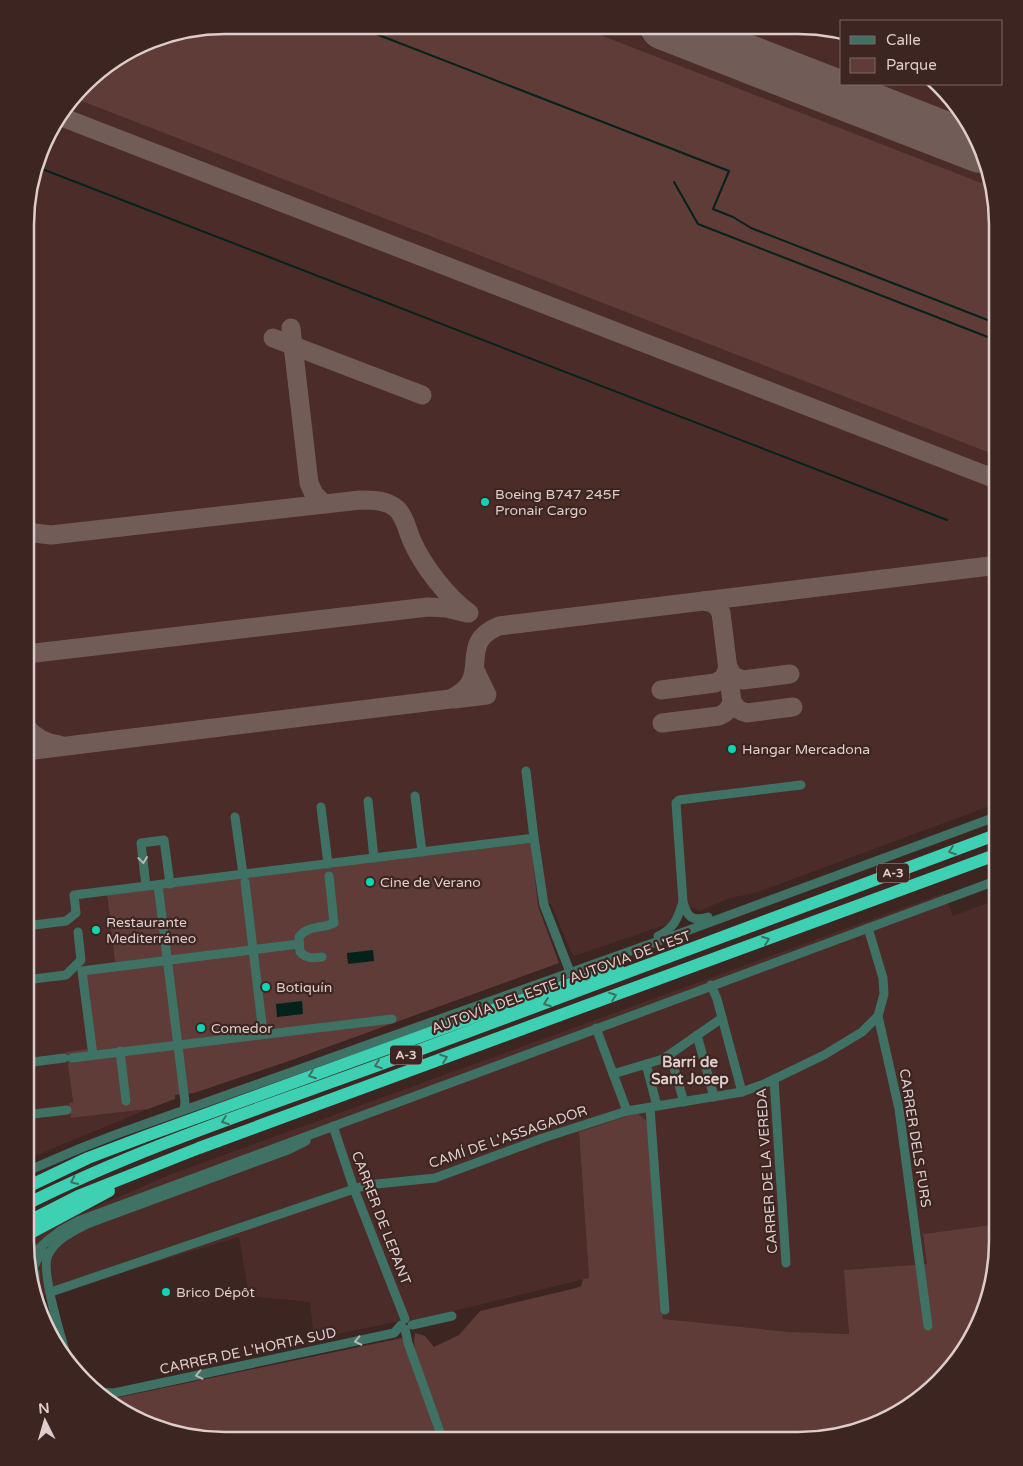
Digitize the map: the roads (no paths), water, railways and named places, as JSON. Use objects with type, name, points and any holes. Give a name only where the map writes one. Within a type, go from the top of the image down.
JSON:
[{"type":"highway","name":"AUTOVÍA DEL ESTE / AUTOVIA DE L'EST","points":[[34,1200],[73,1181],[146,1151],[989,837]]},
{"type":"highway","name":"A-3","points":[[34,1218],[78,1196],[199,1148],[989,857]]},
{"type":"highway","points":[[34,1184],[96,1155],[313,1075],[766,915],[788,911]]},
{"type":"highway","points":[[34,1231],[107,1192],[204,1154],[252,1129]]},
{"type":"street","points":[[526,771],[544,905],[570,972]]},
{"type":"street","points":[[681,933],[684,906],[676,803],[679,800],[801,786]]},
{"type":"street","points":[[415,796],[422,852]]},
{"type":"street","points":[[368,801],[374,858]]},
{"type":"street","points":[[321,807],[328,864]]},
{"type":"street","points":[[235,817],[254,950],[263,1033]]},
{"type":"street","points":[[34,1168],[118,1134],[681,933],[989,819]]},
{"type":"street","points":[[34,925],[66,921],[76,913],[74,895],[146,886],[244,878],[328,864],[534,838]]},
{"type":"street","points":[[146,886],[141,843],[164,840],[170,884]]},
{"type":"street","points":[[322,957],[312,959],[305,957],[300,952],[298,937],[302,932],[310,928],[334,923],[329,876]]},
{"type":"street","points":[[34,1254],[60,1231],[78,1220],[989,883]]},
{"type":"street","points":[[158,885],[184,1094],[184,1110]]},
{"type":"street","points":[[684,906],[691,918],[699,920],[743,910]]},
{"type":"street","points":[[614,956],[666,932],[677,921],[684,906]]},
{"type":"street","name":"CARRER DELS FURS","points":[[868,928],[883,978],[884,994],[878,1016],[899,1109],[928,1326]]},
{"type":"street","points":[[34,979],[66,975],[81,960],[78,932]]},
{"type":"street","points":[[93,1055],[82,971],[299,944]]},
{"type":"street","points":[[712,985],[742,1092]]},
{"type":"street","name":"CAMÍ DE L'ASSAGADOR","points":[[51,1292],[354,1188],[366,1185],[435,1178],[543,1138],[626,1111],[742,1092],[824,1055],[862,1032],[878,1016]]},
{"type":"street","points":[[34,1062],[392,1018]]},
{"type":"street","points":[[613,1074],[670,1055],[722,1018]]},
{"type":"street","points":[[596,1028],[626,1111]]},
{"type":"street","points":[[697,1035],[714,1097]]},
{"type":"street","points":[[120,1051],[126,1101]]},
{"type":"street","points":[[670,1055],[684,1102]]},
{"type":"street","points":[[646,1064],[653,1107],[665,1310]]},
{"type":"street","name":"CARRER DE LA VEREDA","points":[[774,1079],[786,1263]]},
{"type":"street","points":[[184,1094],[189,1099],[195,1100],[233,1088],[269,1080]]},
{"type":"street","points":[[118,1134],[136,1121],[178,1106],[184,1094]]},
{"type":"street","points":[[34,1114],[67,1110]]},
{"type":"street","name":"CARRER DE LEPANT","points":[[333,1126],[354,1188],[406,1326],[408,1343],[440,1432]]},
{"type":"street","points":[[63,1343],[46,1273],[48,1256],[61,1239],[86,1224],[288,1150],[312,1138],[316,1132]]},
{"type":"street","points":[[35,1263],[45,1247],[60,1231]]},
{"type":"street","points":[[406,1326],[452,1316]]},
{"type":"street","name":"CARRER DE L'HORTA SUD","points":[[109,1393],[394,1333],[406,1326]]},
{"type":"water","points":[[373,950],[374,961],[348,964],[347,953]]},
{"type":"water","points":[[302,1001],[303,1014],[277,1017],[276,1004]]},
{"type":"waterway","points":[[376,34],[729,171],[713,209],[733,217],[751,228],[989,321]]},
{"type":"waterway","points":[[42,169],[947,520]]},
{"type":"waterway","points":[[674,182],[698,224],[989,337]]},
{"type":"place","name":"Boeing B747 245F Pronair Cargo","points":[[485,502]]},
{"type":"place","name":"Hangar Mercadona","points":[[732,749]]},
{"type":"place","name":"Cine de Verano","points":[[370,882]]},
{"type":"place","name":"Restaurante Mediterráneo","points":[[96,930]]},
{"type":"place","name":"Botiquín","points":[[266,987]]},
{"type":"place","name":"Comedor","points":[[201,1028]]},
{"type":"place","name":"Brico Dépôt","points":[[166,1292]]},
{"type":"district","name":"Barri de Sant Josep","points":[[690,1070]]}]
